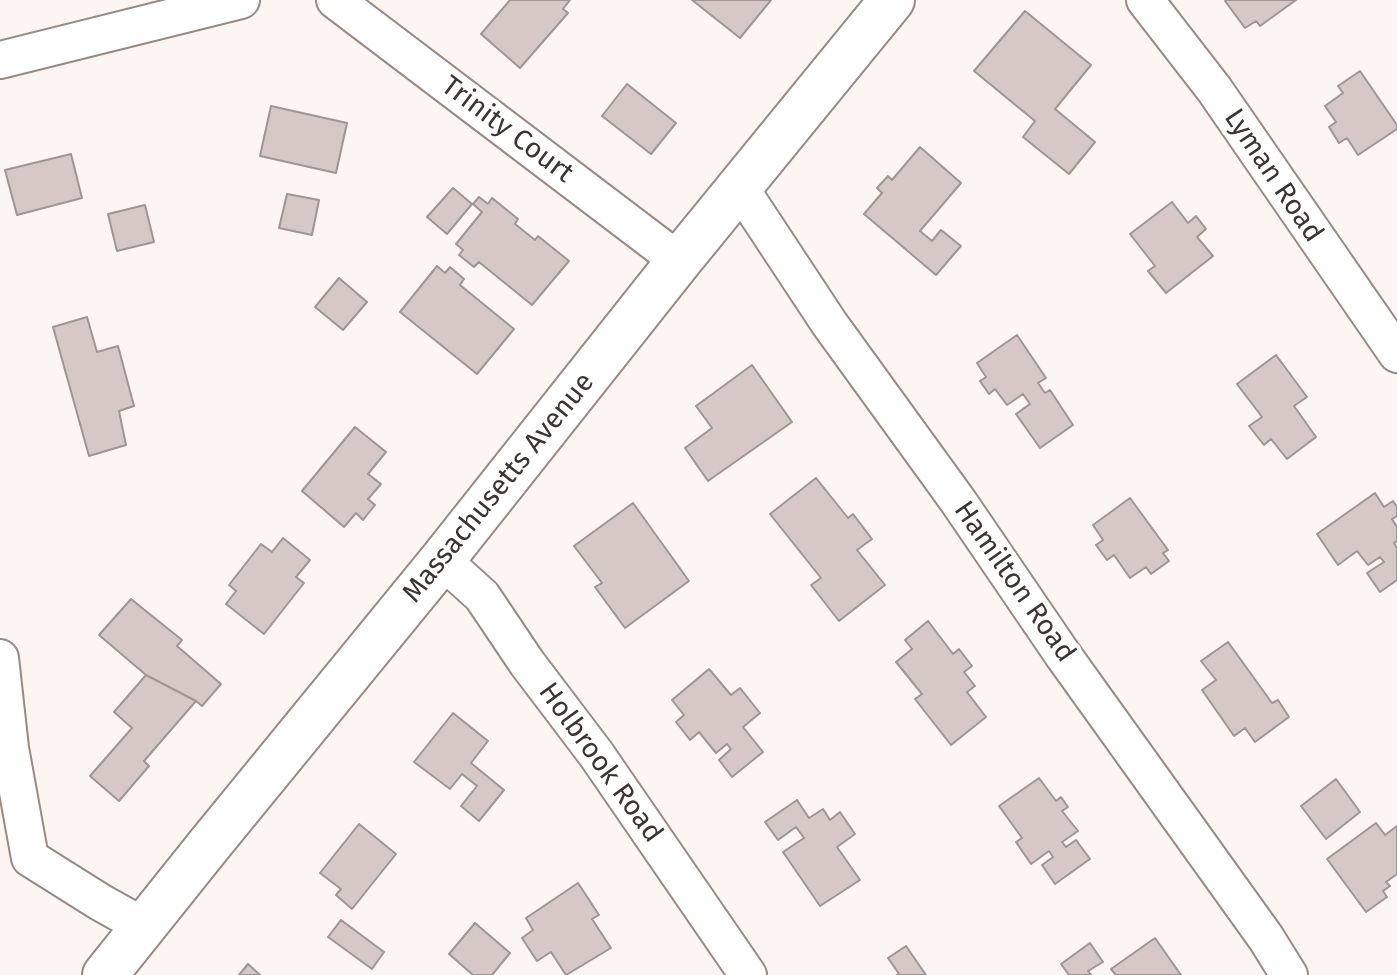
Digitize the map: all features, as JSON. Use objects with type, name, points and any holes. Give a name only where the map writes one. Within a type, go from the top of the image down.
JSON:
[{"type":"main road","name":"Massachusetts Avenue","points":[[105,975],[892,0]]},
{"type":"street","points":[[0,60],[241,0]]},
{"type":"street","name":"Trinity Court","points":[[335,0],[679,261]]},
{"type":"street","name":"Lyman Road","points":[[1145,0],[1214,89],[1397,354]]},
{"type":"street","name":"Hamilton Road","points":[[740,188],[829,323],[958,501],[1289,975]]},
{"type":"street","name":"Holbrook Road","points":[[442,560],[482,596],[527,663],[596,754],[748,975]]},
{"type":"street","points":[[0,658],[10,748],[15,863],[100,902],[143,926]]},
{"type":"building","points":[[510,0],[570,0],[563,9],[568,13],[520,68],[481,34]]},
{"type":"building","points":[[692,0],[771,0],[740,38]]},
{"type":"building","points":[[1226,0],[1296,0],[1260,26],[1256,21],[1245,28]]},
{"type":"building","points":[[1025,11],[1091,65],[1055,109],[1095,142],[1069,174],[1023,137],[1035,121],[974,71]]},
{"type":"building","points":[[1360,71],[1397,129],[1358,155],[1347,138],[1339,143],[1329,127],[1336,122],[1325,106],[1343,93],[1338,86]]},
{"type":"building","points":[[627,84],[676,123],[651,154],[602,116]]},
{"type":"building","points":[[271,106],[347,123],[336,173],[260,156]]},
{"type":"building","points":[[920,147],[961,183],[920,231],[932,241],[941,230],[961,246],[936,275],[864,214],[882,193],[877,188],[888,176],[892,180]]},
{"type":"building","points":[[71,154],[82,198],[17,215],[5,170]]},
{"type":"building","points":[[453,188],[472,204],[447,234],[427,217]]},
{"type":"building","points":[[287,194],[319,200],[312,235],[279,228]]},
{"type":"building","points":[[479,197],[488,204],[492,198],[518,219],[515,224],[535,240],[538,236],[569,261],[532,305],[479,262],[474,267],[459,255],[463,250],[456,244],[482,212],[473,204]]},
{"type":"building","points":[[1172,202],[1188,223],[1196,216],[1206,229],[1197,237],[1213,256],[1166,293],[1148,271],[1155,266],[1130,234]]},
{"type":"building","points":[[145,205],[154,242],[117,251],[108,214]]},
{"type":"building","points":[[437,266],[445,273],[450,267],[464,279],[460,285],[514,329],[477,374],[400,312]]},
{"type":"building","points":[[339,278],[367,302],[343,330],[315,307]]},
{"type":"building","points":[[87,317],[97,352],[118,346],[134,406],[119,411],[126,445],[89,456],[53,327]]},
{"type":"building","points":[[1017,335],[1046,378],[1038,383],[1045,393],[1050,390],[1073,425],[1040,448],[1016,414],[1030,404],[1023,394],[1007,405],[995,389],[989,394],[980,381],[986,377],[977,363]]},
{"type":"building","points":[[1276,355],[1307,397],[1294,406],[1316,437],[1287,459],[1271,439],[1264,445],[1249,426],[1262,417],[1237,384]]},
{"type":"building","points":[[752,365],[792,422],[708,481],[685,448],[712,428],[696,406]]},
{"type":"building","points":[[355,427],[386,452],[368,474],[381,484],[368,499],[375,505],[363,520],[356,513],[344,527],[302,491]]},
{"type":"building","points":[[816,478],[848,518],[853,514],[872,539],[857,550],[885,585],[839,621],[811,585],[821,578],[770,514]]},
{"type":"building","points":[[1375,493],[1384,507],[1393,501],[1397,507],[1397,516],[1392,519],[1397,527],[1397,541],[1394,543],[1397,548],[1397,580],[1380,592],[1367,573],[1384,562],[1380,557],[1368,565],[1357,551],[1338,565],[1317,534]]},
{"type":"building","points":[[1130,498],[1168,550],[1163,553],[1169,561],[1151,574],[1146,567],[1130,578],[1114,555],[1107,560],[1096,545],[1103,540],[1093,525]]},
{"type":"building","points":[[633,503],[689,581],[625,628],[595,587],[602,583],[574,546]]},
{"type":"building","points":[[283,538],[310,560],[296,577],[304,583],[264,634],[226,604],[236,591],[229,585],[261,544],[272,552]]},
{"type":"building","points":[[131,599],[182,640],[177,646],[221,684],[202,706],[146,675],[99,635]]},
{"type":"building","points":[[928,621],[953,654],[959,649],[972,666],[964,672],[975,686],[967,692],[986,717],[951,745],[915,699],[922,694],[896,662],[912,649],[905,640]]},
{"type":"building","points":[[1228,642],[1272,703],[1278,700],[1289,717],[1255,742],[1245,728],[1234,736],[1202,690],[1216,680],[1201,661]]},
{"type":"building","points":[[709,669],[731,695],[740,688],[760,713],[743,727],[763,752],[732,777],[719,760],[731,749],[727,744],[716,753],[699,732],[690,740],[676,722],[684,715],[672,700]]},
{"type":"building","points":[[146,675],[196,701],[144,761],[149,766],[119,801],[90,776],[132,728],[114,712]]},
{"type":"building","points":[[453,713],[488,741],[471,763],[504,790],[479,821],[461,806],[477,786],[462,774],[450,789],[414,762]]},
{"type":"building","points":[[1039,778],[1056,801],[1061,797],[1068,807],[1062,811],[1078,831],[1062,842],[1066,847],[1076,840],[1090,859],[1055,884],[1042,865],[1053,857],[1049,851],[1031,864],[1016,842],[1022,838],[999,806]]},
{"type":"building","points":[[1336,779],[1360,812],[1326,839],[1301,806]]},
{"type":"building","points":[[797,800],[809,818],[823,809],[830,820],[840,812],[855,834],[837,847],[860,880],[820,906],[783,852],[804,838],[796,827],[778,840],[765,822]]},
{"type":"building","points":[[1376,823],[1385,835],[1397,826],[1397,874],[1386,882],[1390,886],[1383,891],[1387,897],[1366,912],[1327,859]]},
{"type":"building","points":[[359,824],[396,854],[352,909],[336,895],[341,889],[320,873]]},
{"type":"building","points":[[578,883],[599,915],[592,919],[611,948],[566,975],[551,952],[537,961],[522,938],[533,930],[526,918]]},
{"type":"building","points":[[341,920],[384,952],[372,969],[328,937]]},
{"type":"building","points":[[475,923],[510,953],[492,975],[473,975],[449,954]]},
{"type":"building","points":[[1155,938],[1181,975],[1116,975],[1111,969]]},
{"type":"building","points":[[1090,943],[1103,962],[1088,971],[1091,975],[1069,975],[1061,964]]},
{"type":"building","points":[[906,946],[926,975],[897,975],[888,958]]},
{"type":"building","points":[[248,964],[260,975],[239,975]]}]
